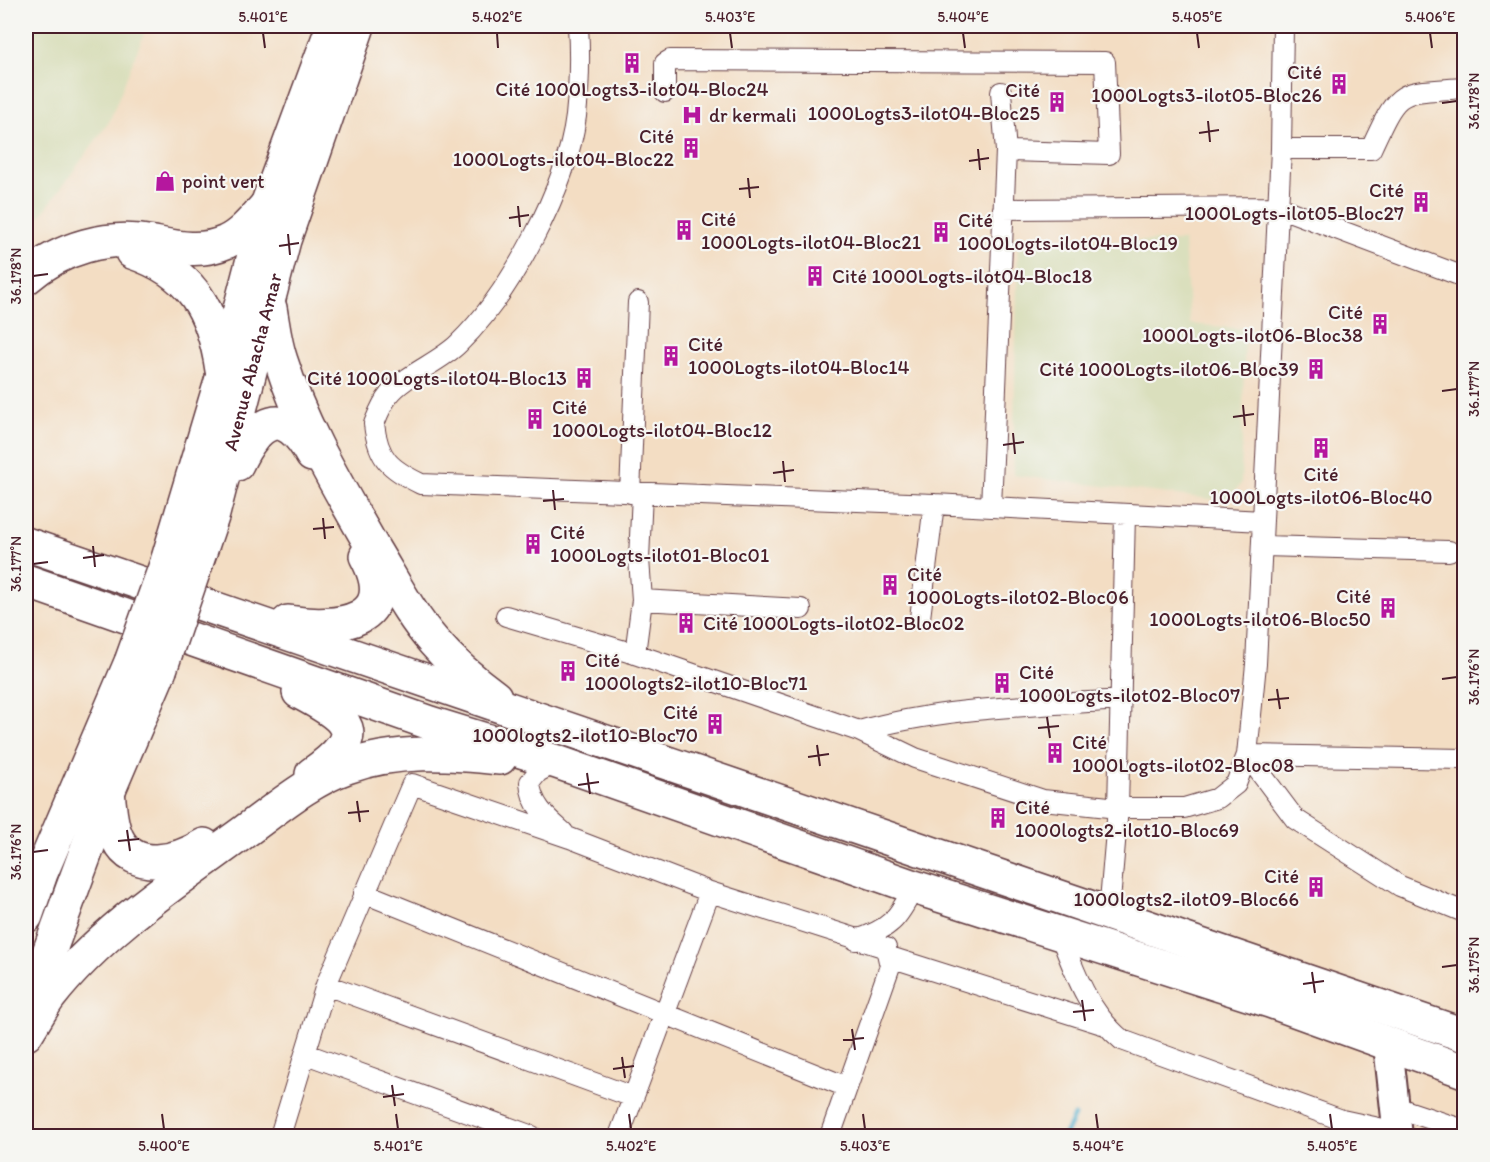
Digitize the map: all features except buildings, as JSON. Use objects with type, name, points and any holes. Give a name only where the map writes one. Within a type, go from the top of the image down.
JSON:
[{"type":"highway","points":[[26,1015],[108,792],[145,666],[182,563],[223,375],[267,205],[319,41],[333,26]]},
{"type":"highway","name":"Avenue Abacha Amar","points":[[182,563],[213,514],[267,296],[358,26]]},
{"type":"highway","points":[[26,278],[45,261],[68,249],[127,241],[189,250],[206,248],[239,234],[267,205]]},
{"type":"highway","points":[[105,243],[150,258],[170,270],[201,300],[210,317],[218,344],[223,375]]},
{"type":"highway","points":[[267,296],[280,360],[306,424],[401,596],[433,642],[463,672],[513,711]]},
{"type":"highway","points":[[213,514],[248,440],[259,428],[271,423],[284,425],[298,433],[309,449],[373,569],[376,584],[375,599],[365,613],[339,625],[309,625],[224,612]]},
{"type":"highway","points":[[26,544],[1464,1035]]},
{"type":"highway","points":[[35,585],[430,723],[557,762],[914,887],[1270,1001],[1464,1071]]},
{"type":"highway","points":[[108,792],[111,822],[117,839],[124,849],[134,856],[150,861],[170,861],[188,855],[249,817],[342,750],[347,736],[339,716],[204,643]]},
{"type":"highway","points":[[26,916],[33,881],[145,666]]},
{"type":"highway","points":[[26,1034],[50,996],[110,936],[171,885],[311,785],[346,767],[380,758],[420,754],[557,762]]},
{"type":"street","points":[[578,26],[575,118],[562,170],[535,236],[499,295],[458,345],[389,394],[374,424],[382,456],[398,473],[421,484],[934,504],[1263,521]]},
{"type":"street","points":[[506,616],[635,654],[859,730],[915,758],[1043,800],[1118,808],[1184,808],[1218,798],[1236,784],[1247,755],[1257,664],[1281,149],[1283,26]]},
{"type":"street","points":[[665,92],[665,63],[670,60],[1105,62],[1109,154],[1006,151]]},
{"type":"street","points":[[1281,149],[1371,149],[1391,106],[1407,92],[1464,88]]},
{"type":"street","points":[[991,507],[1006,151],[1001,92]]},
{"type":"street","points":[[1003,209],[1278,207],[1464,277]]},
{"type":"street","points":[[635,654],[642,600],[636,493],[638,302]]},
{"type":"street","points":[[920,618],[934,504]]},
{"type":"street","points":[[1109,913],[1118,808],[1125,514]]},
{"type":"street","points":[[1262,546],[1449,551]]},
{"type":"street","points":[[642,600],[801,609]]},
{"type":"street","points":[[859,730],[915,718],[981,710],[1121,700]]},
{"type":"street","points":[[1247,755],[1464,759]]},
{"type":"street","points":[[1247,755],[1295,819],[1400,886],[1464,912]]},
{"type":"street","points":[[557,762],[538,772],[530,782],[531,791],[540,812],[570,838]]},
{"type":"street","points":[[280,1137],[326,986],[412,784],[570,838],[710,892],[886,948],[890,957],[890,966],[830,1137]]},
{"type":"street","points":[[856,940],[881,932],[902,910],[914,887]]},
{"type":"street","points":[[619,1137],[710,892]]},
{"type":"street","points":[[364,893],[847,1087]]},
{"type":"street","points":[[1059,932],[1077,980],[1102,1024]]},
{"type":"street","points":[[890,957],[1102,1024],[1122,1040],[1342,1120],[1464,1131]]},
{"type":"street","points":[[326,986],[633,1097]]},
{"type":"street","points":[[1388,1045],[1397,1125]]},
{"type":"street","points":[[306,1054],[532,1137]]},
{"type":"shaded area","points":[[26,26],[147,26],[109,122],[26,236]]},
{"type":"shaded area","points":[[1018,241],[1184,241],[1190,324],[1245,329],[1241,484],[1226,501],[1013,475]]},
{"type":"waterway","points":[[1064,1136],[1074,1116]]},
{"type":"place","name":"Cité 1000Logts3-ilot04-Bloc24","points":[[632,63]]},
{"type":"place","name":"Cité 1000Logts3-ilot05-Bloc26","points":[[1339,84]]},
{"type":"place","name":"Cité 1000Logts3-ilot04-Bloc25","points":[[1057,102]]},
{"type":"place","name":"dr kermali","points":[[692,115]]},
{"type":"place","name":"Cité 1000Logts-ilot04-Bloc22","points":[[691,148]]},
{"type":"place","name":"point vert","points":[[165,181]]},
{"type":"place","name":"Cité 1000Logts-ilot05-Bloc27","points":[[1421,202]]},
{"type":"place","name":"Cité 1000Logts-ilot04-Bloc21","points":[[684,230]]},
{"type":"place","name":"Cité 1000Logts-ilot04-Bloc19","points":[[941,232]]},
{"type":"place","name":"Cité 1000Logts-ilot04-Bloc18","points":[[815,276]]},
{"type":"place","name":"Cité 1000Logts-ilot06-Bloc38","points":[[1380,324]]},
{"type":"place","name":"Cité 1000Logts-ilot04-Bloc14","points":[[671,356]]},
{"type":"place","name":"Cité 1000Logts-ilot06-Bloc39","points":[[1316,369]]},
{"type":"place","name":"Cité 1000Logts-ilot04-Bloc13","points":[[584,378]]},
{"type":"place","name":"Cité 1000Logts-ilot04-Bloc12","points":[[535,419]]},
{"type":"place","name":"Cité 1000Logts-ilot06-Bloc40","points":[[1321,448]]},
{"type":"place","name":"Cité 1000Logts-ilot01-Bloc01","points":[[533,544]]},
{"type":"place","name":"Cité 1000Logts-ilot02-Bloc06","points":[[890,585]]},
{"type":"place","name":"Cité 1000Logts-ilot06-Bloc50","points":[[1388,608]]},
{"type":"place","name":"Cité 1000Logts-ilot02-Bloc02","points":[[686,623]]},
{"type":"place","name":"Cité 1000logts2-ilot10-Bloc71","points":[[568,671]]},
{"type":"place","name":"Cité 1000Logts-ilot02-Bloc07","points":[[1002,683]]},
{"type":"place","name":"Cité 1000logts2-ilot10-Bloc70","points":[[715,724]]},
{"type":"place","name":"Cité 1000Logts-ilot02-Bloc08","points":[[1055,753]]},
{"type":"place","name":"Cité 1000logts2-ilot10-Bloc69","points":[[998,818]]},
{"type":"place","name":"Cité 1000logts2-ilot09-Bloc66","points":[[1316,887]]}]
